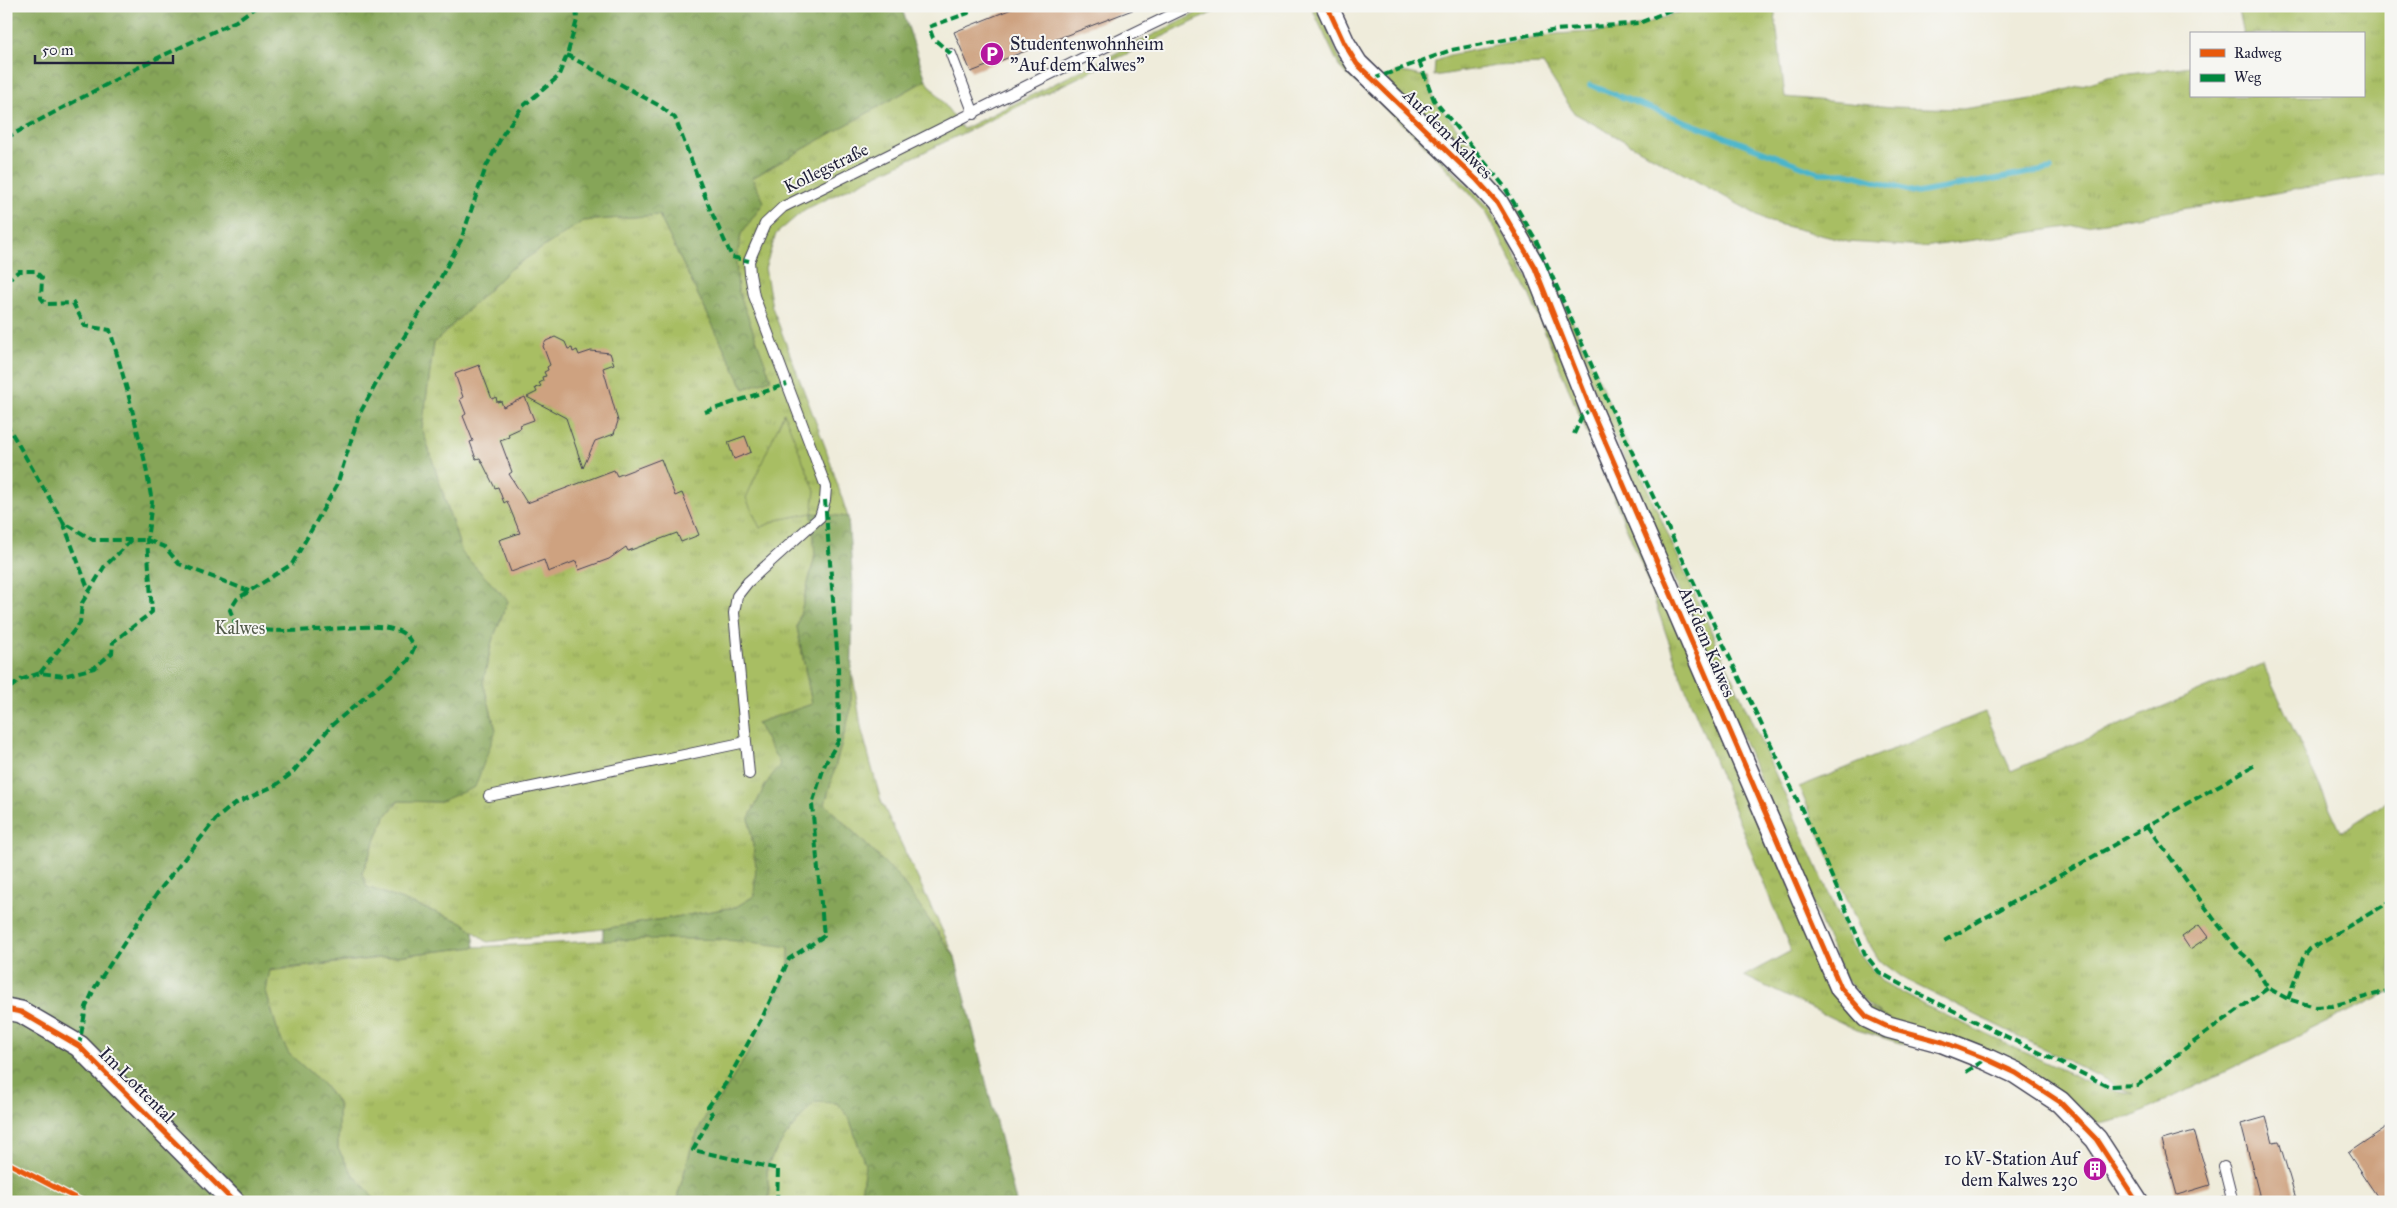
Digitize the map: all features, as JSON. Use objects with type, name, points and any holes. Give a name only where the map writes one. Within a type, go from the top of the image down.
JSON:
[{"type":"street","name":"Auf dem Kalwes","points":[[1327,6],[1344,43],[1357,64],[1477,180],[1497,202],[1535,268],[1591,408],[1841,988],[1867,1017],[1888,1027],[1943,1042],[1986,1059],[2016,1073],[2060,1102],[2096,1139],[2137,1202]]},
{"type":"street","name":"Im Lottental","points":[[6,1009],[21,1012],[79,1046],[234,1202]]},
{"type":"lane","name":"Kollegstraße","points":[[746,742],[734,612],[737,596],[748,582],[820,517],[825,500],[826,487],[754,296],[749,261],[764,224],[782,207],[974,114],[1064,66],[1190,6]]},
{"type":"lane","points":[[950,54],[974,114]]},
{"type":"lane","points":[[489,796],[746,742],[749,774]]},
{"type":"lane","points":[[2224,1167],[2232,1199],[2225,1202]]},
{"type":"green space","name":"Kalwes","points":[[6,6],[901,6],[926,80],[752,178],[764,202],[741,234],[736,264],[738,290],[771,379],[744,389],[659,215],[583,221],[510,269],[434,343],[422,428],[462,553],[508,601],[492,641],[483,683],[496,730],[475,787],[439,802],[398,801],[385,817],[362,873],[367,887],[462,922],[473,931],[475,947],[270,970],[266,992],[279,1035],[289,1054],[322,1083],[338,1103],[338,1149],[352,1173],[378,1202],[6,1202]]},
{"type":"green space","points":[[1211,6],[1226,6],[804,210],[776,234],[765,268],[772,307],[826,449],[848,517],[812,513],[815,556],[797,627],[812,704],[757,723],[781,764],[766,784],[749,818],[756,866],[754,896],[736,907],[603,929],[487,942],[462,922],[367,887],[362,873],[385,817],[399,801],[439,802],[496,730],[483,683],[492,641],[508,601],[462,553],[422,428],[434,343],[510,269],[583,221],[659,215],[744,389],[770,379],[738,290],[736,264],[741,234],[764,202],[752,178],[926,80],[963,129]],"holes":[[[783,413],[815,491],[812,513],[777,520],[760,528]]]},
{"type":"green space","points":[[1311,6],[1319,6],[1342,65],[1369,86],[1490,208],[1533,287],[1834,989],[1951,1053],[1900,1043],[1857,1030],[1744,976],[1791,951],[1684,685],[1642,565],[1529,294],[1485,210],[1419,139],[1340,68]]},
{"type":"green space","points":[[1698,6],[1774,6],[1785,97],[1892,107],[1962,109],[2039,98],[2108,77],[2190,66],[2190,98],[2364,98],[2364,32],[2243,32],[2237,6],[2391,6],[2391,173],[2113,221],[1923,247],[1848,242],[1770,222],[1574,113],[1543,64],[1496,66],[1434,76],[1435,62],[1449,55],[1556,34],[1626,30]]},
{"type":"green space","points":[[1397,71],[1427,77],[1434,100],[1504,186],[1537,242],[1852,945],[1881,981],[1922,1004],[2094,1085],[2134,1094],[1906,980],[1879,960],[1859,927],[1799,787],[1985,712],[2011,771],[2263,664],[2341,832],[2391,799],[2391,991],[2132,1117],[2099,1124],[2078,1106],[1883,1016],[1867,1004],[1844,977],[1541,264],[1387,81]]},
{"type":"green space","points":[[784,413],[815,491],[812,513],[777,520],[760,528],[746,498]]},
{"type":"green space","points":[[812,513],[848,517],[853,585],[851,709],[825,804],[898,876],[955,957],[1016,1202],[860,1202],[865,1165],[849,1117],[837,1103],[815,1102],[773,1155],[767,1170],[768,1202],[676,1202],[692,1145],[709,1109],[720,1099],[756,1040],[789,970],[789,947],[743,941],[696,939],[603,941],[603,929],[736,907],[754,896],[756,866],[749,818],[766,784],[780,764],[757,723],[812,704],[797,627],[815,556]]},
{"type":"green space","points":[[852,671],[862,731],[881,801],[955,957],[898,876],[825,804],[851,709]]},
{"type":"green space","points":[[660,938],[745,940],[789,946],[789,970],[756,1040],[720,1099],[709,1109],[692,1145],[676,1202],[378,1202],[352,1173],[338,1149],[338,1103],[322,1083],[289,1054],[279,1035],[266,992],[269,971],[475,947]]},
{"type":"green space","points":[[815,1102],[837,1103],[849,1117],[865,1165],[860,1202],[768,1202],[767,1170],[773,1155]]},
{"type":"building","name":"Studentenwohnheim \"Auf dem Kalwes\"","points":[[1019,6],[1140,7],[971,72],[954,32]]},
{"type":"building","points":[[555,337],[565,342],[568,349],[572,348],[573,352],[577,350],[579,355],[591,351],[610,353],[614,364],[603,368],[618,421],[614,434],[595,441],[583,468],[566,418],[527,397],[537,392],[535,388],[541,386],[539,383],[543,381],[542,377],[546,376],[544,372],[548,370],[547,367],[550,365],[543,346],[546,341]]},
{"type":"building","points":[[479,365],[492,399],[496,397],[497,402],[501,401],[503,407],[525,397],[534,420],[520,425],[521,428],[508,434],[509,437],[500,440],[512,472],[509,474],[527,503],[614,470],[617,476],[661,459],[675,496],[682,493],[699,535],[681,542],[677,533],[628,551],[626,547],[609,559],[579,570],[576,561],[548,572],[544,560],[511,572],[499,540],[520,533],[507,501],[504,503],[498,487],[495,488],[480,458],[476,459],[470,442],[473,441],[463,416],[466,414],[460,399],[463,397],[455,374]]},
{"type":"building","points":[[745,436],[751,452],[734,459],[728,442]]},
{"type":"building","points":[[2199,925],[2208,937],[2190,949],[2182,937]]},
{"type":"building","points":[[2266,1117],[2273,1142],[2279,1141],[2297,1202],[2261,1202],[2241,1124]]},
{"type":"building","points":[[2391,1124],[2391,1202],[2381,1202],[2348,1153]]},
{"type":"building","points":[[2194,1131],[2210,1185],[2177,1195],[2162,1140]]},
{"type":"waterway","points":[[1590,85],[1820,173],[1846,173],[1917,193],[2051,169]]},
{"type":"marked path","points":[[6,138],[145,64],[236,21],[257,6]]},
{"type":"marked path","points":[[79,1046],[86,1007],[95,987],[158,892],[216,819],[233,805],[276,785],[292,773],[332,725],[408,661],[414,648],[407,637],[396,630],[384,627],[291,631],[263,630],[236,625],[230,610],[237,599],[292,564],[337,485],[359,415],[388,362],[433,292],[461,240],[486,167],[503,134],[522,107],[558,77],[567,55],[577,20],[576,6]]},
{"type":"marked path","points":[[951,54],[933,38],[929,27],[968,13],[965,6]]},
{"type":"marked path","points":[[1373,79],[1451,50],[1556,30],[1639,23],[1681,6]]},
{"type":"marked path","points":[[567,55],[660,106],[675,118],[710,209],[732,257],[749,261]]},
{"type":"marked path","points":[[1419,61],[1434,100],[1504,186],[1537,242],[1603,391],[1813,833],[1865,954],[1879,972],[1919,994],[2108,1086],[2138,1085],[2268,988]]},
{"type":"marked path","points":[[6,281],[19,271],[35,271],[42,278],[41,298],[46,304],[73,303],[85,326],[110,330],[145,462],[152,502],[147,540],[152,612],[113,642],[112,653],[94,668],[64,676],[40,673],[20,680],[6,691]]},
{"type":"marked path","points":[[705,412],[787,384]]},
{"type":"marked path","points":[[1574,434],[1582,416],[1591,409]]},
{"type":"marked path","points":[[6,423],[63,522],[93,540],[147,540],[165,547],[179,564],[249,591]]},
{"type":"marked path","points":[[777,1202],[778,1169],[693,1150],[712,1114],[708,1107],[726,1083],[763,1016],[789,959],[824,936],[812,804],[825,764],[839,740],[838,662],[825,500]]},
{"type":"marked path","points":[[63,522],[89,591]]},
{"type":"marked path","points":[[40,673],[80,623],[82,603],[104,567],[132,540]]},
{"type":"marked path","points":[[1944,941],[2255,765]]},
{"type":"marked path","points":[[2148,826],[2213,918],[2238,950],[2251,961],[2268,988],[2288,999],[2315,1007],[2332,1006],[2391,990]]},
{"type":"marked path","points":[[2288,999],[2303,958],[2310,949],[2391,901]]},
{"type":"marked path","points":[[1966,1072],[1986,1059]]},
{"type":"cycle path","points":[[1327,6],[1344,43],[1357,64],[1477,180],[1497,202],[1535,268],[1591,409],[1841,988],[1867,1017],[1888,1027],[1943,1042],[1986,1059],[2016,1073],[2060,1102],[2096,1139],[2137,1202]]},
{"type":"cycle path","points":[[6,1009],[21,1012],[79,1046],[234,1202]]},
{"type":"cycle path","points":[[6,1162],[83,1202]]},
{"type":"place","name":"Studentenwohnheim \"Auf dem Kalwes\"","points":[[992,54]]},
{"type":"place","name":"10 kV-Station Auf dem Kalwes 230","points":[[2095,1169]]}]
